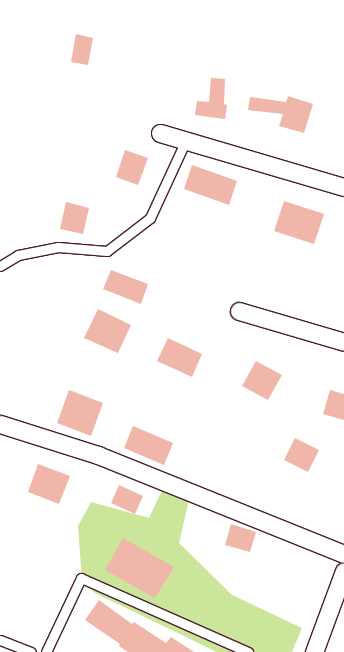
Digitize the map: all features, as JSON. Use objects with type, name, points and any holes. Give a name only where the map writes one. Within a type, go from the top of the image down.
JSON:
[{"type":"street","points":[[160,133],[344,187]]},
{"type":"street","points":[[239,311],[344,342]]},
{"type":"street","points":[[0,424],[98,455],[344,554]]},
{"type":"street","points":[[314,652],[344,571]]},
{"type":"lane","points":[[0,266],[18,255],[58,247],[107,250],[150,218],[186,140]]},
{"type":"lane","points":[[46,652],[80,578],[248,652]]},
{"type":"lane","points":[[0,640],[31,652]]},
{"type":"green space","points":[[163,488],[189,500],[179,543],[232,595],[302,628],[292,652],[217,652],[95,593],[82,580],[78,526],[91,502],[149,518]]},
{"type":"building","points":[[76,34],[93,38],[88,65],[71,62]]},
{"type":"building","points":[[211,78],[225,79],[224,104],[227,105],[225,119],[195,115],[197,101],[209,102]]},
{"type":"building","points":[[288,96],[313,104],[304,133],[279,126],[283,114],[248,110],[250,97],[286,102]]},
{"type":"building","points":[[125,150],[148,158],[138,185],[116,177]]},
{"type":"building","points":[[192,165],[237,181],[229,205],[184,189]]},
{"type":"building","points":[[284,201],[324,214],[314,244],[274,231]]},
{"type":"building","points":[[66,202],[89,208],[83,234],[60,229]]},
{"type":"building","points":[[111,270],[148,284],[141,304],[103,289]]},
{"type":"building","points":[[98,309],[131,325],[118,353],[84,338]]},
{"type":"building","points":[[168,338],[202,354],[192,377],[157,361]]},
{"type":"building","points":[[256,361],[282,375],[268,400],[242,386]]},
{"type":"building","points":[[69,390],[103,403],[91,436],[57,423]]},
{"type":"building","points":[[330,390],[344,394],[344,420],[323,414]]},
{"type":"building","points":[[133,426],[173,443],[164,465],[124,448]]},
{"type":"building","points":[[295,438],[319,450],[308,472],[284,460]]},
{"type":"building","points":[[38,464],[70,476],[59,504],[28,492]]},
{"type":"building","points":[[119,485],[143,496],[135,514],[111,503]]},
{"type":"building","points":[[231,524],[256,532],[250,552],[225,545]]},
{"type":"building","points":[[123,538],[174,567],[155,598],[105,570]]},
{"type":"building","points":[[99,600],[132,624],[134,622],[166,643],[171,637],[194,652],[128,652],[119,646],[120,644],[85,620]]}]
